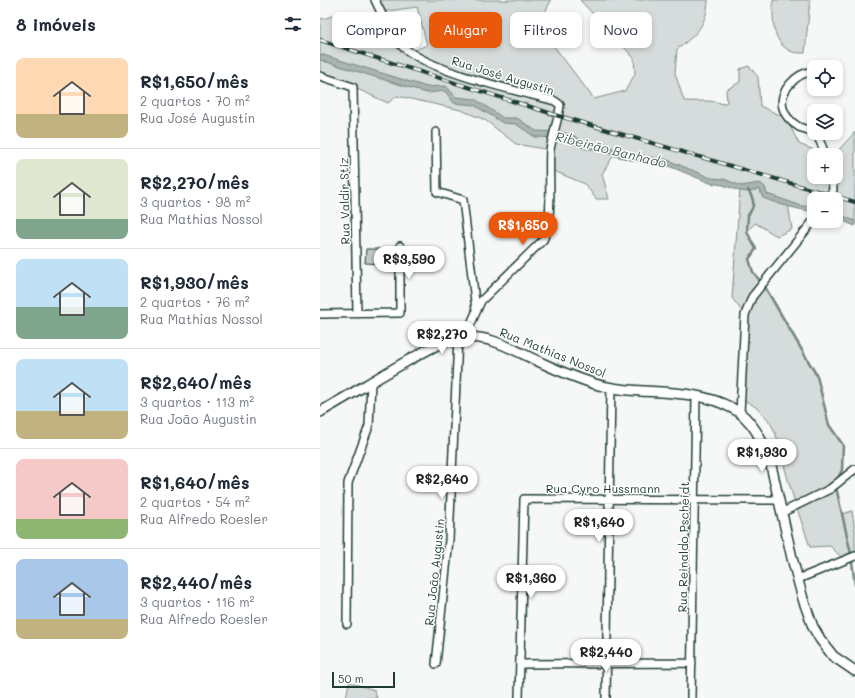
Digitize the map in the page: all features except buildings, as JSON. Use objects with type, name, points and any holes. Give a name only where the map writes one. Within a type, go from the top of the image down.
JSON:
[{"type":"street","name":"Rua José Augustin","points":[[375,0],[396,39],[403,47],[420,57],[464,75],[555,101],[560,105],[551,142],[548,220],[546,234],[540,243],[489,293],[476,310],[461,338]]},
{"type":"street","points":[[807,72],[794,80],[783,92],[782,104],[786,118],[799,127],[814,133],[823,148]]},
{"type":"street","name":"Rua Valdir Stiz","points":[[320,76],[353,87],[357,314]]},
{"type":"street","points":[[436,132],[437,192],[462,200],[476,310]]},
{"type":"street","points":[[740,413],[745,315],[752,297],[807,228]]},
{"type":"street","points":[[320,314],[400,313],[400,246]]},
{"type":"street","name":"Rua Mathias Nossol","points":[[320,412],[418,355],[461,338],[485,338],[499,342],[553,368],[611,388],[696,396],[723,403],[740,413],[754,428],[765,447],[770,461],[781,514],[807,610],[820,639],[833,656],[855,671]]},
{"type":"street","name":"Rua João Augustin","points":[[436,664],[449,540],[461,338]]},
{"type":"street","points":[[347,624],[348,483],[369,426],[372,382]]},
{"type":"street","points":[[606,698],[611,388]]},
{"type":"street","name":"Rua Reinaldo Pscheidt","points":[[691,698],[696,396]]},
{"type":"street","points":[[781,514],[830,489],[855,469]]},
{"type":"street","name":"Rua Cyro Hussmann","points":[[520,664],[524,499],[778,500]]},
{"type":"street","points":[[798,578],[855,556]]},
{"type":"street","points":[[519,698],[520,664],[692,663]]},
{"type":"shaded area","points":[[375,0],[549,0],[551,1],[545,12],[510,12],[510,48],[555,48],[594,99],[625,91],[635,74],[634,58],[625,48],[652,48],[652,12],[591,12],[580,0],[708,0],[703,23],[690,39],[677,49],[675,73],[684,101],[709,101],[723,104],[727,102],[726,90],[740,82],[740,69],[749,66],[758,77],[760,106],[786,118],[799,144],[809,148],[807,148],[807,184],[843,184],[843,148],[840,148],[855,132],[855,224],[843,219],[843,192],[807,192],[807,208],[788,204],[792,229],[777,236],[755,223],[747,232],[756,249],[749,259],[753,272],[765,287],[817,376],[829,425],[843,445],[842,470],[835,484],[842,514],[852,511],[855,530],[855,556],[844,560],[830,546],[810,547],[791,491],[776,434],[763,414],[754,406],[741,399],[745,315],[732,298],[740,188],[710,180],[664,161],[615,153],[602,174],[609,199],[596,199],[585,184],[549,169],[550,150],[516,144],[485,120],[461,110],[397,96],[388,103],[353,87],[320,76],[320,18],[323,19],[332,16],[332,48],[401,48],[410,52],[427,45],[421,22],[421,12],[418,12],[417,7],[381,12]]},
{"type":"shaded area","points":[[773,0],[810,0],[805,53],[795,53],[790,51],[779,41],[774,28]]},
{"type":"shaded area","points":[[349,682],[374,690],[377,698],[346,698]]},
{"type":"water","name":"Ribeirão Banhado","points":[[320,54],[427,87],[446,86],[456,97],[475,99],[503,118],[517,118],[536,131],[562,132],[572,135],[587,143],[605,144],[616,150],[635,155],[665,159],[711,178],[724,179],[741,186],[760,183],[765,187],[767,194],[807,206],[807,210],[776,203],[763,198],[759,189],[749,192],[740,191],[723,185],[710,183],[664,164],[635,161],[615,156],[604,149],[586,149],[562,138],[535,137],[516,124],[503,123],[474,105],[454,103],[445,91],[427,93],[320,60]]},
{"type":"water","points":[[843,216],[855,221],[855,226],[843,221]]},
{"type":"waterway","points":[[748,190],[752,197],[753,205],[748,215],[747,232],[756,249],[749,259],[753,272],[765,287],[817,376],[829,425],[843,445],[842,470],[837,480]]},
{"type":"waterway","points":[[836,487],[851,554]]},
{"type":"waterway","points":[[852,562],[855,585]]},
{"type":"railway","points":[[320,40],[559,116],[855,202]]}]
